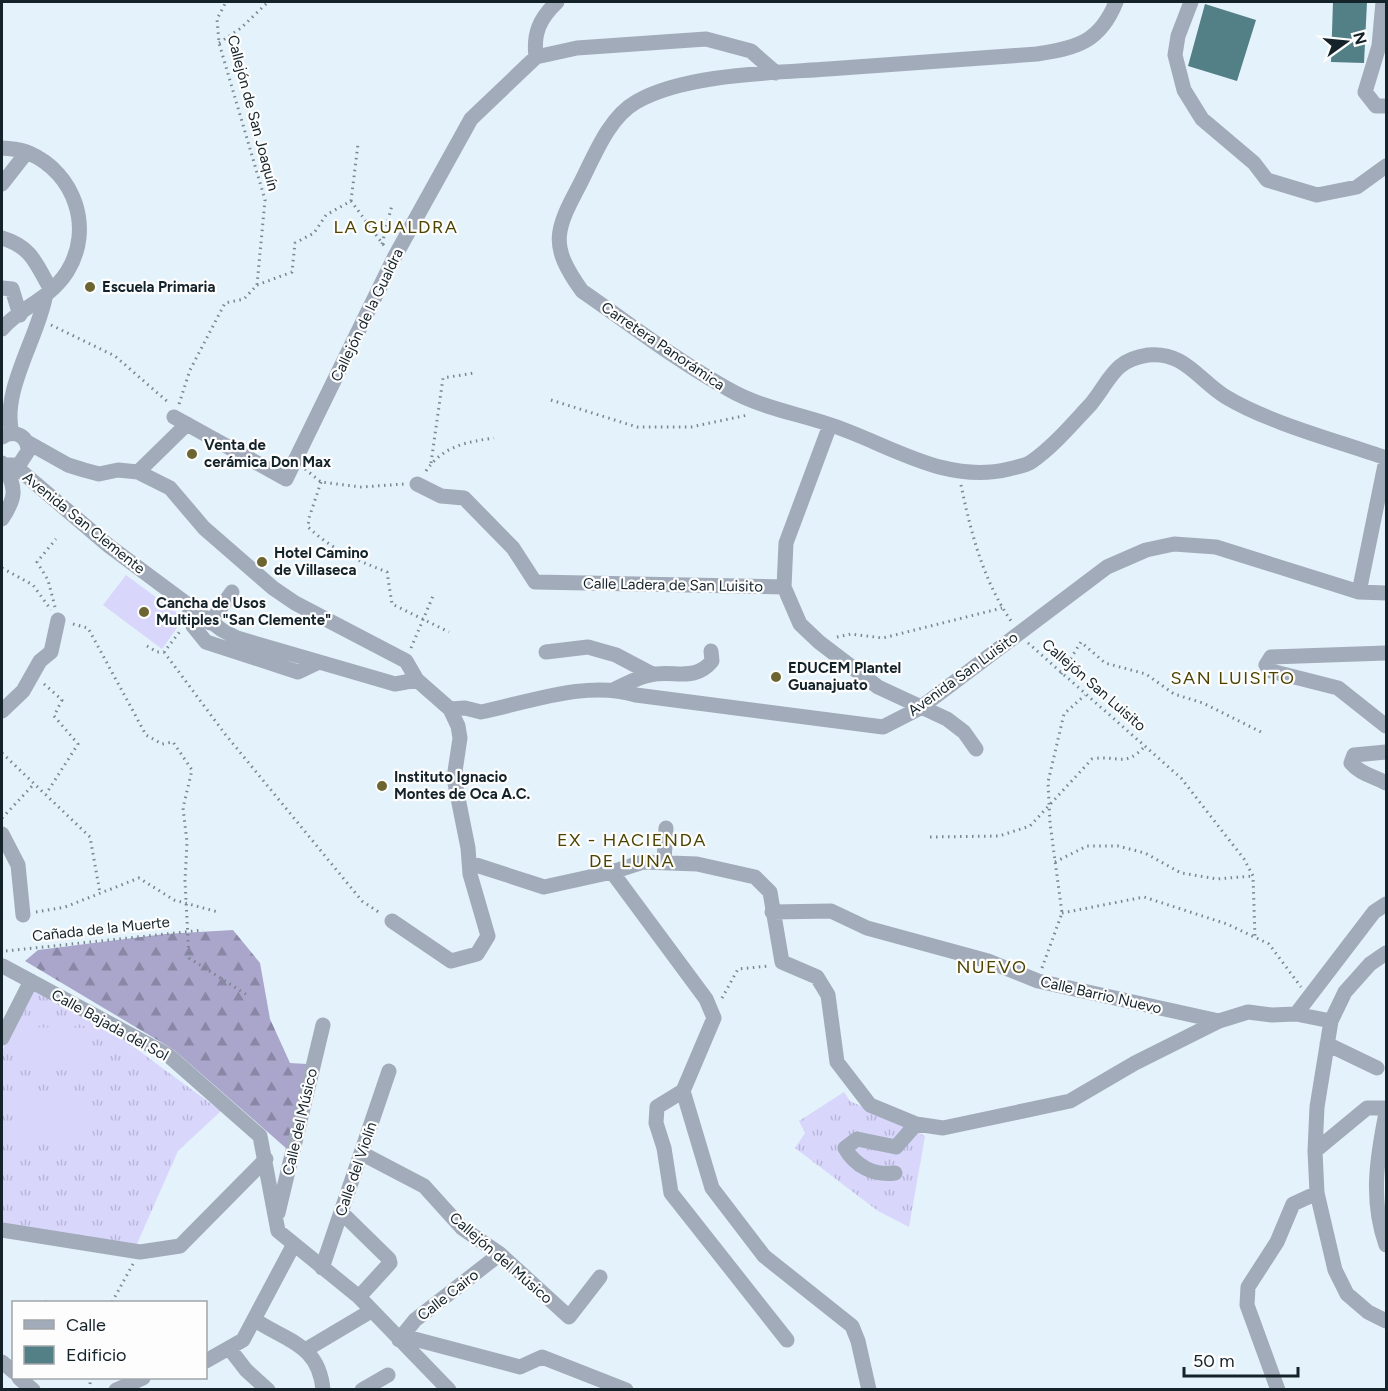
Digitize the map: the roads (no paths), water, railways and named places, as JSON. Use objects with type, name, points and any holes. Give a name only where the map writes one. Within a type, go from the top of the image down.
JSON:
[{"type":"street","points":[[557,2],[543,16],[534,39],[536,57],[577,48],[706,39],[751,51],[776,73]]},
{"type":"street","name":"Carretera Panorámica","points":[[1116,2],[1108,22],[1089,40],[1068,49],[1037,54],[776,73],[696,82],[663,90],[634,103],[611,125],[560,223],[558,246],[568,273],[582,291],[729,390],[776,410],[830,424],[937,468],[958,471],[1000,471],[1030,463],[1093,401],[1112,372],[1129,360],[1149,355],[1171,356],[1188,364],[1224,396],[1251,410],[1386,459]]},
{"type":"street","points":[[1191,2],[1178,36],[1175,55],[1184,90],[1202,119],[1254,163],[1267,180],[1317,195],[1357,187],[1386,166]]},
{"type":"street","points":[[1383,2],[1379,46],[1365,92],[1376,105],[1386,106]]},
{"type":"street","name":"Callejón de la Gualdra","points":[[138,472],[180,421],[286,479],[394,258],[471,119],[536,57]]},
{"type":"street","points":[[2,148],[27,152],[48,164],[60,176],[76,204],[80,225],[76,251],[66,273],[48,294],[2,329]]},
{"type":"street","points":[[2,184],[27,152]]},
{"type":"street","points":[[2,238],[18,243],[30,254],[48,294],[41,321],[11,397],[7,435],[19,434],[27,442],[68,465],[92,472],[138,472],[170,488],[204,528],[273,588],[295,603],[406,661],[417,680],[450,709],[459,726],[460,738],[454,778],[470,863],[488,936],[477,954],[451,961],[392,921]]},
{"type":"street","points":[[2,288],[12,289],[20,315]]},
{"type":"street","points":[[784,586],[786,543],[830,424]]},
{"type":"street","points":[[2,519],[11,504],[14,486],[7,465],[27,456],[27,442]]},
{"type":"street","points":[[1359,592],[1386,459]]},
{"type":"street","name":"Avenida San Clemente","points":[[7,465],[210,623],[237,638],[395,684],[417,680]]},
{"type":"street","name":"Calle Ladera de San Luisito","points":[[417,484],[441,496],[464,498],[513,548],[535,582],[784,586],[801,624],[819,642],[878,687],[946,719],[964,732],[976,749]]},
{"type":"street","name":"Avenida San Luisito","points":[[450,709],[465,708],[481,712],[592,689],[615,689],[636,695],[883,727],[920,708],[1107,567],[1146,550],[1174,544],[1216,548],[1359,592],[1386,594]]},
{"type":"street","points":[[210,623],[232,592]]},
{"type":"street","points":[[189,607],[193,626],[206,642],[298,672],[319,662]]},
{"type":"street","points":[[2,711],[23,691],[37,666],[51,652],[58,620]]},
{"type":"street","points":[[546,652],[588,647],[616,655],[652,674],[678,676],[705,670],[712,661],[711,651]]},
{"type":"street","points":[[1386,653],[1270,657],[1266,665],[1271,671],[1338,688],[1386,726]]},
{"type":"street","points":[[615,689],[652,674]]},
{"type":"street","points":[[1386,752],[1354,755],[1351,763],[1358,772],[1372,775],[1386,783]]},
{"type":"street","points":[[664,861],[666,828]]},
{"type":"street","points":[[2,834],[18,865],[23,915]]},
{"type":"street","points":[[470,863],[544,887],[612,872],[643,862],[664,861],[697,864],[755,877],[770,892],[771,912],[783,962],[817,977],[828,994],[837,1062],[870,1105],[916,1124],[943,1128],[1070,1101],[1135,1063],[1219,1021]]},
{"type":"street","points":[[612,872],[706,999],[714,1018],[683,1091],[657,1107],[656,1123],[664,1148],[671,1193],[787,1340]]},
{"type":"street","points":[[1296,1014],[1384,901]]},
{"type":"street","name":"Calle Barrio Nuevo","points":[[771,912],[831,911],[867,928],[988,961],[1038,981],[1219,1021],[1248,1012],[1272,1015],[1296,1014],[1331,1021]]},
{"type":"street","points":[[1386,954],[1370,964],[1345,992],[1331,1021],[1317,1107],[1315,1151],[1317,1193],[1335,1270],[1347,1294],[1368,1312],[1386,1321]]},
{"type":"street","name":"Calle Bajada del Sol","points":[[2,959],[31,981],[168,1055],[260,1136],[279,1231],[359,1297],[449,1389]]},
{"type":"street","points":[[2,1038],[31,981]]},
{"type":"street","name":"Calle del Músico","points":[[277,1219],[323,1025]]},
{"type":"street","points":[[1327,1044],[1377,1068]]},
{"type":"street","name":"Calle del Violín","points":[[322,1268],[390,1071]]},
{"type":"street","points":[[683,1091],[712,1188],[764,1256],[852,1326],[858,1341],[869,1389]]},
{"type":"street","points":[[1315,1151],[1367,1108],[1386,1108]]},
{"type":"street","points":[[1386,1113],[1376,1161],[1376,1210],[1386,1245]]},
{"type":"street","points":[[895,1173],[881,1175],[852,1161],[844,1148],[857,1139],[896,1147],[916,1124]]},
{"type":"street","name":"Callejón del Músico","points":[[361,1153],[424,1186],[462,1228],[500,1254],[569,1317],[600,1277]]},
{"type":"street","points":[[2,1230],[140,1252],[180,1246],[266,1159]]},
{"type":"street","points":[[1278,1389],[1246,1305],[1248,1287],[1277,1242],[1293,1204],[1317,1193]]},
{"type":"street","points":[[341,1212],[389,1259],[390,1263],[359,1297]]},
{"type":"street","points":[[207,1360],[243,1340],[294,1244]]},
{"type":"street","name":"Calle Cairo","points":[[401,1338],[415,1320],[500,1254]]},
{"type":"street","points":[[306,1348],[371,1311]]},
{"type":"street","points":[[255,1320],[306,1348],[322,1378],[323,1389]]},
{"type":"street","points":[[401,1338],[520,1367],[542,1357],[626,1389]]},
{"type":"street","points":[[229,1348],[246,1370],[267,1389]]},
{"type":"street","points":[[362,1389],[388,1375]]},
{"type":"street","points":[[116,1389],[138,1379]]},
{"type":"place","name":"Escuela Primaria","points":[[90,287]]},
{"type":"place","name":"Venta de cerámica Don Max","points":[[192,454]]},
{"type":"place","name":"Hotel Camino de Villaseca","points":[[262,562]]},
{"type":"place","name":"Cancha de Usos Multiples \"San Clemente\"","points":[[144,612]]},
{"type":"place","name":"EDUCEM Plantel Guanajuato","points":[[776,677]]},
{"type":"place","name":"Instituto Ignacio Montes de Oca A.C.","points":[[382,786]]},
{"type":"district","name":"LA GUALDRA","points":[[396,227]]},
{"type":"district","name":"SAN LUISITO","points":[[1233,678]]},
{"type":"district","name":"EX - HACIENDA DE LUNA","points":[[632,850]]},
{"type":"district","name":"NUEVO","points":[[992,967]]}]
